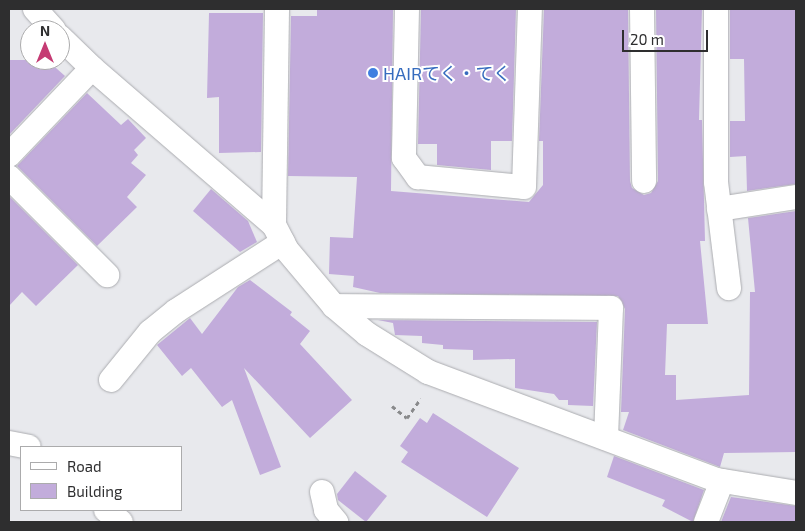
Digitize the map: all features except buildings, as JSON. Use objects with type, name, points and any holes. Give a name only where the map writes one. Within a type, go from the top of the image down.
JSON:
[{"type":"street","points":[[35,9],[45,20]]},
{"type":"street","points":[[277,9],[278,234]]},
{"type":"street","points":[[407,9],[404,158],[418,177],[524,187],[530,9]]},
{"type":"street","points":[[642,9],[644,181]]},
{"type":"street","points":[[716,9],[716,182],[729,288]]},
{"type":"street","points":[[70,47],[278,234],[334,306],[367,334],[428,372],[722,481],[796,493]]},
{"type":"street","points":[[9,155],[92,68]]},
{"type":"street","points":[[9,177],[107,274]]},
{"type":"street","points":[[719,208],[796,197]]},
{"type":"street","points":[[111,380],[156,327],[278,234]]},
{"type":"street","points":[[334,306],[611,308],[606,438]]},
{"type":"street","points":[[9,443],[24,446]]},
{"type":"street","points":[[706,522],[722,481]]},
{"type":"street","points":[[322,492],[326,510],[336,522]]},
{"type":"street","points":[[107,511],[121,522]]},
{"type":"path","points":[[392,406],[407,418],[413,408]]},
{"type":"place","name":"HAIRてく・てく","points":[[373,73]]}]
